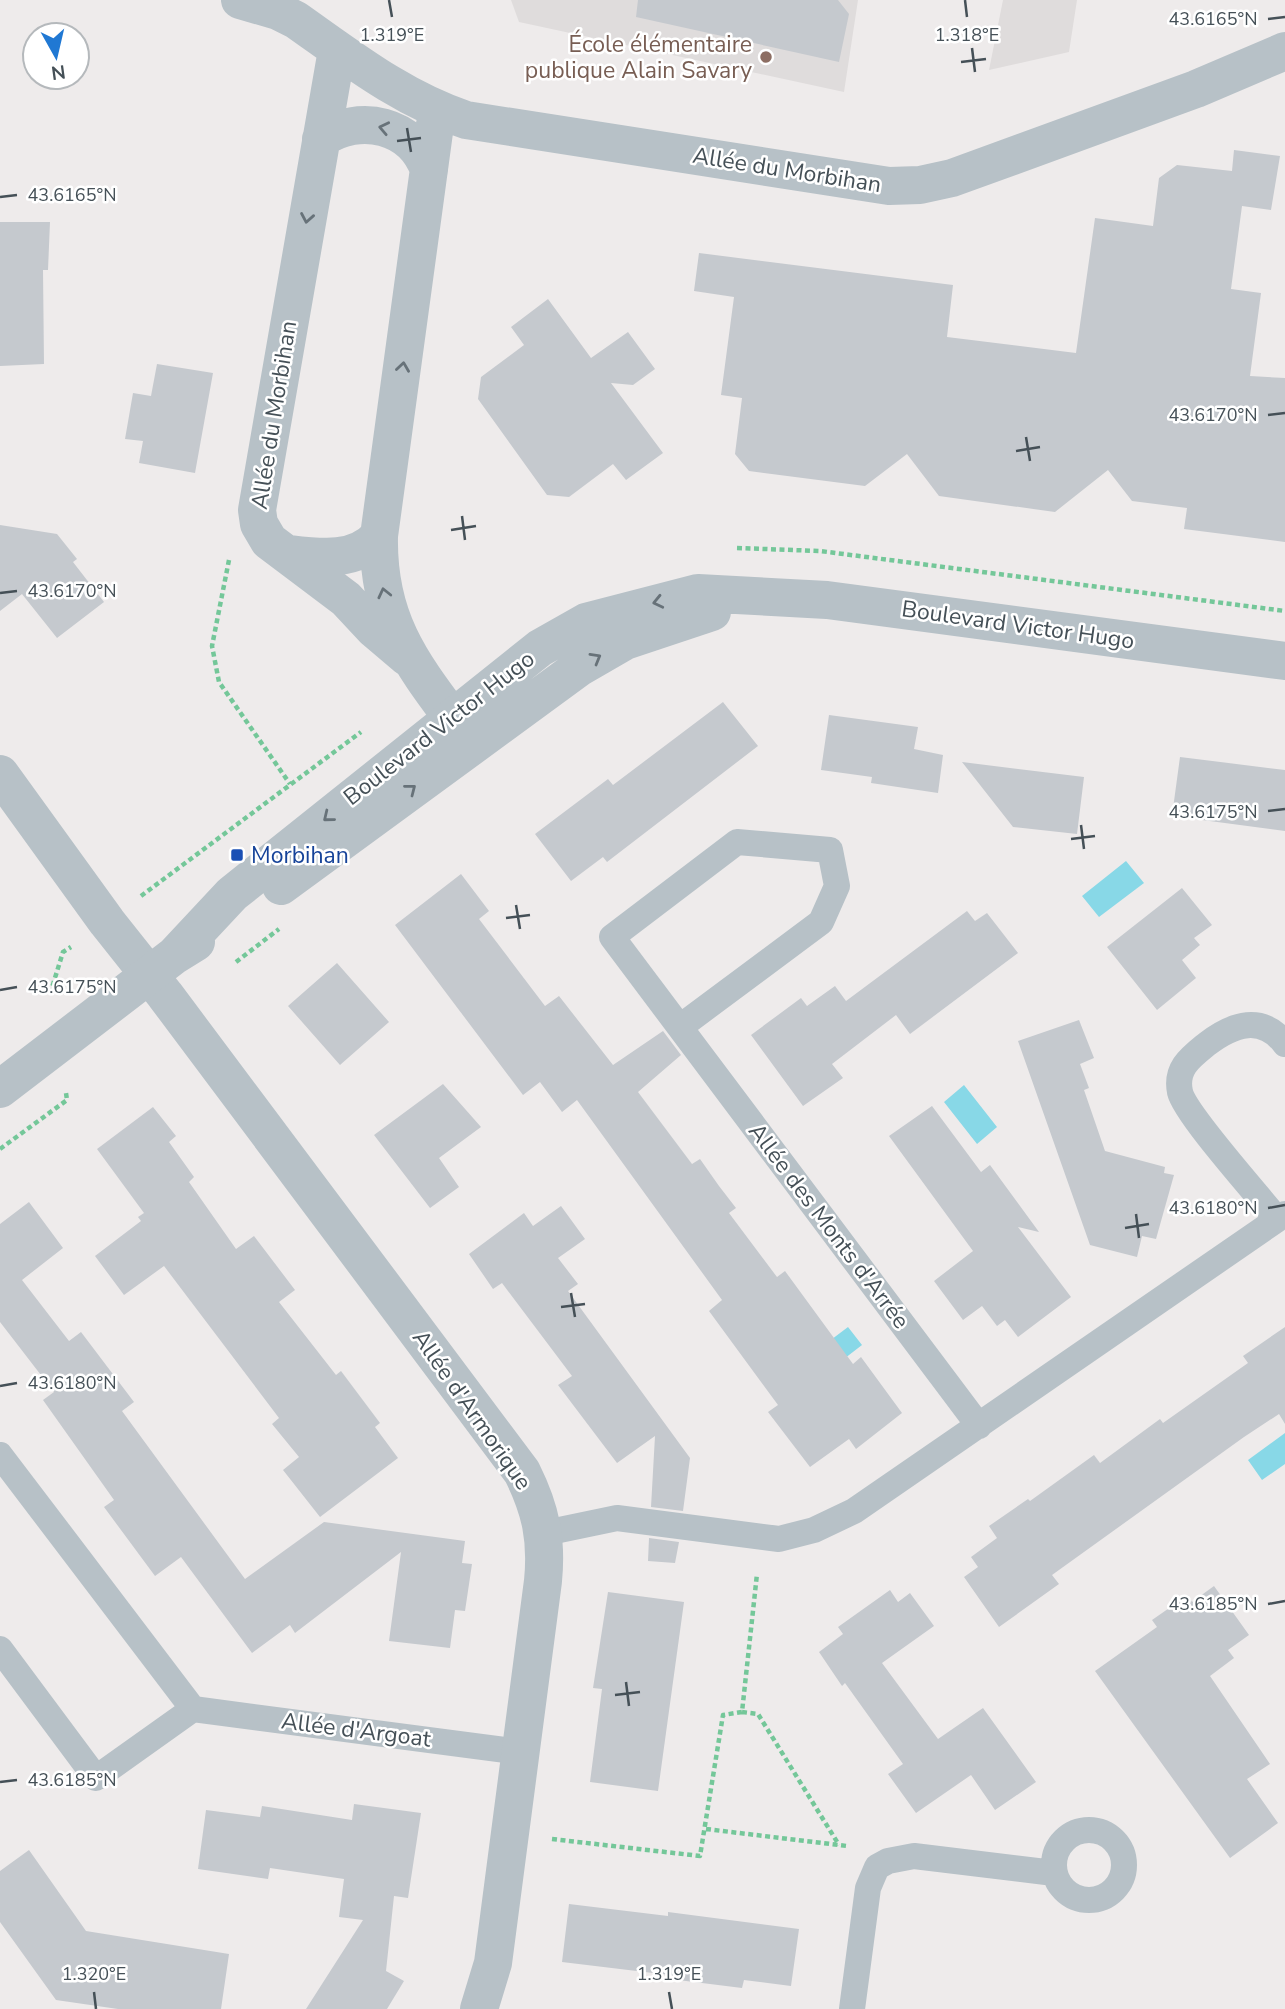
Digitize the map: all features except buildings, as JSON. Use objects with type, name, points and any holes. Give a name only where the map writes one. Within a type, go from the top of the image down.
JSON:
[{"type":"street","name":"Allée du Morbihan","points":[[240,0],[278,11],[437,110],[466,120],[854,183],[920,185],[952,178],[1196,89],[1285,51]]},
{"type":"street","name":"Allée du Morbihan","points":[[337,50],[257,510],[264,534],[290,554],[306,571],[346,599],[407,657],[462,730]]},
{"type":"street","name":"Allée du Morbihan","points":[[407,657],[381,583],[380,536],[437,110]]},
{"type":"street","points":[[321,139],[337,129],[352,126],[392,129],[413,142],[429,170]]},
{"type":"street","points":[[290,554],[319,558],[351,554],[364,550],[380,536]]},
{"type":"street","name":"Boulevard Victor Hugo","points":[[0,1089],[162,965],[247,912],[462,730],[625,641],[750,597],[827,600],[1285,661]]},
{"type":"street","name":"Allée d'Armorique","points":[[0,774],[107,922],[162,965],[522,1472],[541,1514],[545,1533],[543,1581],[493,1963],[479,2009]]},
{"type":"lane","name":"Allée des Monts d'Arrée","points":[[680,1027],[821,922],[837,886],[830,850],[737,842],[612,937],[979,1426]]},
{"type":"lane","points":[[545,1533],[617,1518],[761,1539],[779,1539],[814,1530],[855,1511],[1281,1216],[1186,1106],[1179,1081],[1187,1060],[1223,1032],[1237,1025],[1263,1025],[1277,1033],[1285,1044]]},
{"type":"lane","points":[[0,1455],[193,1709],[96,1778],[0,1649]]},
{"type":"lane","name":"Allée d'Argoat","points":[[193,1709],[520,1752]]},
{"type":"lane","points":[[852,2009],[871,1876],[887,1861],[914,1856],[1054,1873]]},
{"type":"path","points":[[257,510],[234,531],[212,646],[219,682],[290,784]]},
{"type":"path","points":[[47,1005],[63,952],[366,729]]},
{"type":"path","points":[[742,1712],[761,1539]]},
{"type":"path","points":[[511,1835],[700,1856],[723,1715],[742,1712],[758,1714],[839,1845]]},
{"type":"path","points":[[706,1829],[851,1846],[887,1861]]},
{"type":"shaded area","name":"École élémentaire publique Alain Savary","points":[[511,0],[858,0],[844,92],[519,22]]},
{"type":"shaded area","points":[[1003,0],[1077,0],[1069,52],[989,70]]},
{"type":"water","points":[[1126,861],[1144,883],[1099,917],[1082,896]]},
{"type":"water","points":[[964,1085],[997,1127],[977,1144],[944,1102]]},
{"type":"water","points":[[848,1327],[862,1345],[818,1379],[803,1361]]},
{"type":"water","points":[[1285,1433],[1285,1464],[1262,1480],[1248,1460]]},
{"type":"place","name":"École élémentaire publique Alain Savary","points":[[766,57]]},
{"type":"place","name":"Morbihan","points":[[237,855]]}]
